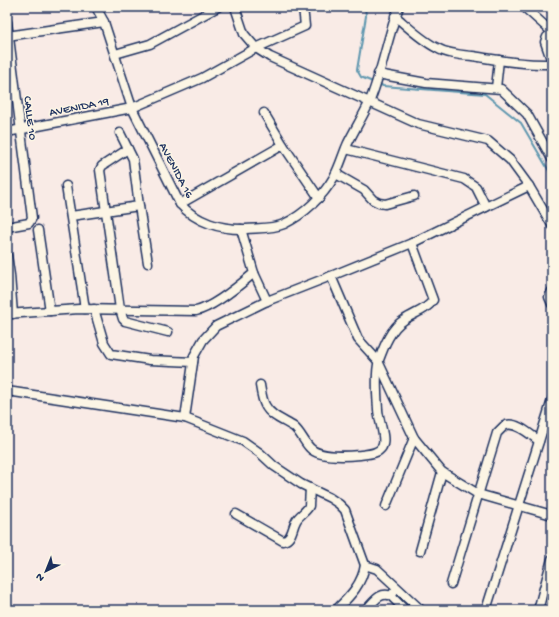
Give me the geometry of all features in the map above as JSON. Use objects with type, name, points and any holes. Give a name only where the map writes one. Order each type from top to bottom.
[{"type":"street","name":"AVENIDA 16","points":[[96,7],[104,22],[132,108],[180,204],[186,212],[206,223],[241,229],[265,228],[283,225],[300,215],[319,198],[336,174],[346,149],[370,99],[377,77]]},
{"type":"street","points":[[115,54],[150,44],[218,7]]},
{"type":"street","points":[[235,7],[244,34],[256,48],[270,57],[370,99],[418,124],[488,141],[510,160],[529,186],[552,224]]},
{"type":"street","name":"AVENIDA 19","points":[[7,132],[132,108],[202,78],[256,48],[305,26],[303,7]]},
{"type":"street","points":[[398,7],[389,42],[377,77],[426,83],[501,89],[506,92],[527,114],[552,159]]},
{"type":"street","points":[[395,16],[427,42],[438,49],[451,53],[540,65],[552,63],[545,42],[547,37],[552,33],[524,7]]},
{"type":"street","name":"CALLE 10","points":[[7,22],[32,218],[29,222],[7,227]]},
{"type":"street","points":[[8,36],[104,22]]},
{"type":"street","points":[[496,88],[499,60]]},
{"type":"street","points":[[264,113],[283,145],[319,198]]},
{"type":"street","points":[[120,132],[133,159],[148,263]]},
{"type":"street","points":[[180,204],[283,145]]},
{"type":"street","points":[[128,149],[102,166],[100,170],[120,309],[122,318],[125,321],[168,332]]},
{"type":"street","points":[[346,149],[464,179],[476,187],[486,206]]},
{"type":"street","points":[[336,174],[364,190],[373,200],[379,203],[385,204],[414,196]]},
{"type":"street","points":[[66,186],[85,309]]},
{"type":"street","points":[[185,418],[194,356],[203,340],[216,326],[266,301],[412,242],[529,186]]},
{"type":"street","points":[[71,216],[139,206]]},
{"type":"street","points":[[241,229],[254,273],[266,301]]},
{"type":"street","points":[[38,230],[50,311]]},
{"type":"street","points":[[260,385],[265,406],[270,412],[294,428],[304,438],[311,449],[316,452],[351,456],[377,452],[382,448],[384,443],[378,409],[378,361],[391,333],[403,320],[430,305],[434,300],[412,242]]},
{"type":"street","points":[[7,256],[10,275],[10,314],[85,309],[196,311],[203,309],[228,294],[254,273]]},
{"type":"street","points":[[331,276],[358,339],[378,361],[414,438],[442,472],[478,494],[552,516]]},
{"type":"street","points":[[552,291],[549,297],[552,304]]},
{"type":"street","points":[[94,309],[104,343],[111,354],[150,360],[193,362]]},
{"type":"street","points":[[7,391],[185,418],[243,441],[260,453],[274,466],[300,484],[330,498],[339,504],[344,510],[365,565],[364,574],[359,584],[351,595],[336,610]]},
{"type":"street","points":[[486,610],[552,400]]},
{"type":"street","points":[[451,584],[497,434],[504,426],[511,424],[526,431],[539,441]]},
{"type":"street","points":[[386,506],[414,438]]},
{"type":"street","points":[[420,551],[442,472]]},
{"type":"street","points":[[236,514],[283,542],[287,541],[296,520],[309,506],[310,488]]},
{"type":"street","points":[[538,610],[552,559]]},
{"type":"street","points":[[365,565],[377,569],[421,610]]},
{"type":"street","points":[[392,596],[397,588]]},
{"type":"street","points":[[366,610],[381,595],[387,594],[392,596],[405,610]]},
{"type":"waterway","points":[[365,7],[366,16],[357,70],[361,77],[375,83]]},
{"type":"waterway","points":[[379,84],[383,86],[485,94],[521,123],[552,176]]}]
